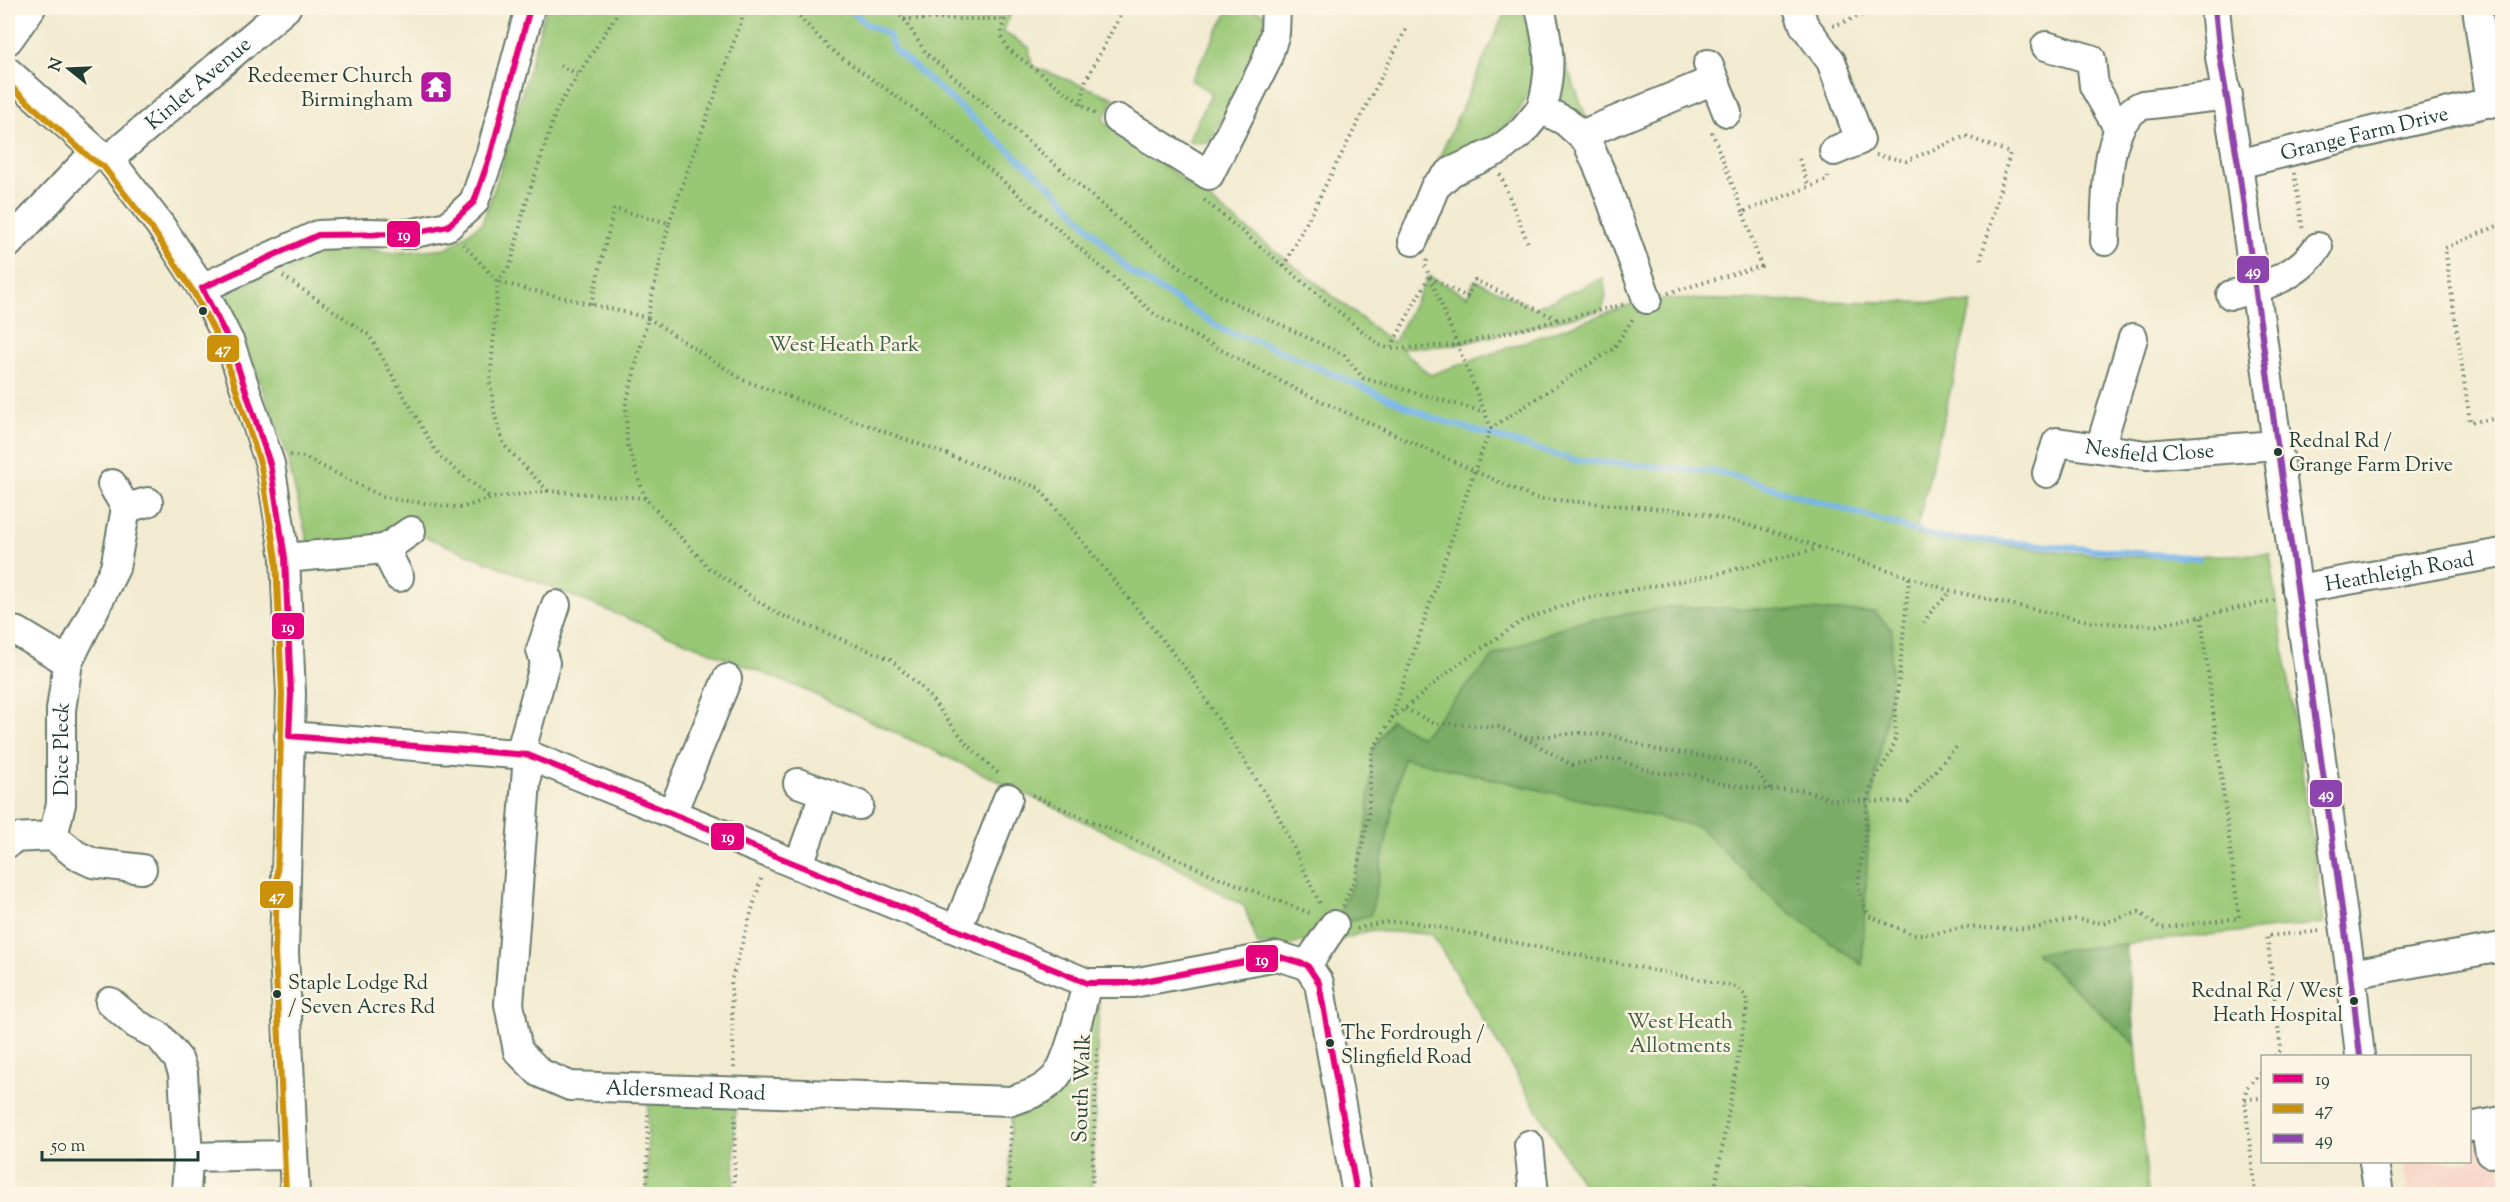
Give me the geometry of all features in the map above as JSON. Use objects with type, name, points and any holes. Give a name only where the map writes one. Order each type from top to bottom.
[{"type":"street","points":[[8,40],[31,8]]},
{"type":"street","name":"Kinlet Avenue","points":[[8,244],[102,155],[286,8]]},
{"type":"street","points":[[202,288],[318,235],[366,232],[409,234],[448,226],[474,202],[491,153],[530,8]]},
{"type":"street","points":[[1118,119],[1209,175],[1266,62],[1275,33],[1276,8]]},
{"type":"street","points":[[1413,241],[1435,187],[1451,172],[1492,153],[1523,131],[1541,109],[1549,84],[1548,41],[1540,8]]},
{"type":"street","points":[[1798,8],[1804,25],[1831,61],[1860,140],[1834,151]]},
{"type":"street","points":[[2215,8],[2220,57],[2238,164],[2243,292],[2276,445],[2361,1055]]},
{"type":"street","name":"Grange Farm Drive","points":[[2238,164],[2497,101],[2476,8]]},
{"type":"street","points":[[2046,46],[2091,59],[2094,86],[2119,129]]},
{"type":"street","points":[[8,72],[102,155],[160,225],[202,288],[230,343],[266,452],[285,558],[291,694],[284,952],[295,1194]]},
{"type":"street","points":[[1581,135],[1711,72],[1718,117]]},
{"type":"street","points":[[2106,241],[2110,160],[2119,129],[2132,109],[2143,105],[2228,95]]},
{"type":"street","points":[[1541,109],[1565,121],[1587,141],[1604,180],[1647,299]]},
{"type":"street","points":[[2243,292],[2284,278],[2308,261],[2310,239]]},
{"type":"street","points":[[2100,448],[2133,338]]},
{"type":"street","name":"Nesfield Close","points":[[2047,473],[2057,442],[2146,455],[2276,445]]},
{"type":"street","name":"Dice Pleck","points":[[53,836],[61,804],[61,710],[68,662],[115,568],[128,498]]},
{"type":"street","points":[[285,558],[385,549],[411,531]]},
{"type":"street","points":[[385,549],[399,577]]},
{"type":"street","name":"Heathleigh Road","points":[[2296,589],[2502,553]]},
{"type":"street","name":"Aldersmead Road","points":[[556,605],[541,650],[545,663],[524,755],[509,1004],[518,1051],[540,1073],[570,1086],[1011,1101],[1035,1093],[1055,1079],[1075,1034],[1087,983]]},
{"type":"street","points":[[8,630],[18,632],[68,662]]},
{"type":"street","points":[[672,813],[727,679]]},
{"type":"street","points":[[289,736],[524,755],[799,864],[1087,983],[1133,983],[1277,956],[1307,965],[1319,984],[1357,1194]]},
{"type":"street","points":[[798,783],[859,805]]},
{"type":"street","points":[[957,929],[1014,790]]},
{"type":"street","points":[[799,864],[825,794]]},
{"type":"street","points":[[10,840],[53,836],[76,855],[93,863],[142,869]]},
{"type":"street","points":[[1307,965],[1329,929]]},
{"type":"street","points":[[2351,974],[2502,947]]},
{"type":"street","points":[[110,1002],[136,1024],[159,1036],[178,1059],[183,1073],[188,1157],[186,1194]]},
{"type":"street","points":[[2486,1124],[2490,1153]]},
{"type":"street","points":[[1529,1145],[1534,1194]]},
{"type":"street","points":[[188,1157],[292,1155]]},
{"type":"street","points":[[2374,1163],[2379,1194]]},
{"type":"path","points":[[548,491],[504,446],[495,416],[490,382],[498,282],[511,264],[525,206],[557,108],[621,8]]},
{"type":"path","points":[[746,8],[669,223],[626,404],[627,443],[645,498],[709,568],[776,613],[890,659],[925,691],[967,744],[1014,790],[1218,877],[1329,929],[1398,921],[1737,987],[1746,996],[1747,1007],[1714,1194]]},
{"type":"path","points":[[791,8],[830,48],[949,134],[1157,316],[1299,390],[1534,498],[1696,512],[1771,531],[1951,591],[2092,622],[2155,626],[2276,600],[2296,589]]},
{"type":"path","points":[[891,8],[904,19],[926,53],[1138,236],[1220,296],[1344,355],[1363,378],[1484,412]]},
{"type":"path","points":[[1009,8],[1001,28],[1002,40],[1008,49],[1103,120],[1118,119]]},
{"type":"path","points":[[1081,105],[1086,80],[1124,8]]},
{"type":"path","points":[[1812,35],[1880,8]]},
{"type":"path","points":[[904,19],[1005,19]]},
{"type":"path","points":[[1284,266],[1406,29]]},
{"type":"path","points":[[560,66],[578,74]]},
{"type":"path","points":[[1204,200],[1379,345],[1390,349],[1456,345],[1647,299],[1761,266],[1743,212],[1718,117]]},
{"type":"path","points":[[1860,140],[1876,155],[1906,161],[1966,136],[2010,153],[1980,262]]},
{"type":"path","points":[[1743,212],[1827,180],[1834,151]]},
{"type":"path","points":[[2291,151],[2310,239]]},
{"type":"path","points":[[1492,153],[1528,243]]},
{"type":"path","points":[[1799,159],[1809,187]]},
{"type":"path","points":[[591,304],[614,209],[669,223]]},
{"type":"path","points":[[2502,225],[2445,248],[2470,422],[2502,418]]},
{"type":"path","points":[[448,226],[498,282],[647,318],[743,380],[1038,488],[1190,674],[1276,811],[1329,929]]},
{"type":"path","points":[[1413,241],[1430,254],[1425,265],[1491,428]]},
{"type":"path","points":[[260,260],[369,335],[434,448],[444,460],[492,498]]},
{"type":"path","points":[[1390,349],[1429,276]]},
{"type":"path","points":[[1429,276],[1467,297],[1475,280],[1559,320]]},
{"type":"path","points":[[1329,929],[1356,875],[1368,819],[1372,751],[1392,720],[1474,472],[1491,428],[1613,349],[1647,299]]},
{"type":"path","points":[[266,452],[304,457],[385,498],[460,508],[492,498],[548,491],[645,498]]},
{"type":"path","points":[[1392,720],[1456,666],[1522,621],[1581,599],[1713,575],[1820,547]]},
{"type":"path","points":[[1910,578],[1895,717],[1897,736],[1892,754],[1876,777],[1866,801],[1865,838],[1858,884],[1869,916],[1912,934],[1931,934],[1967,927],[2036,928],[2074,920],[2103,923],[2139,912],[2160,928],[2239,918],[2201,616]]},
{"type":"path","points":[[1924,623],[1929,614],[1951,591]]},
{"type":"path","points":[[2502,641],[2502,650]]},
{"type":"path","points":[[1405,709],[1434,723],[1499,727],[1525,738],[1572,765],[1602,759],[1620,760],[1656,773],[1695,775],[1717,783],[1771,790],[1803,790],[1832,800],[1908,802],[1958,745]]},
{"type":"path","points":[[1525,738],[1580,733],[1610,735],[1660,752],[1686,753],[1742,763],[1754,768],[1771,790]]},
{"type":"path","points":[[734,1194],[735,1092],[731,981],[769,852]]},
{"type":"path","points":[[2276,1055],[2281,1050],[2267,936],[2344,929]]},
{"type":"path","name":"South Walk","points":[[1092,1194],[1097,1036]]},
{"type":"path","points":[[2255,1194],[2245,1099],[2246,1089],[2261,1072]]},
{"type":"path","points":[[647,1194],[648,1089]]},
{"type":"path","points":[[2245,1099],[2261,1098]]},
{"type":"path","points":[[1009,1194],[1011,1101]]},
{"type":"shaded area","points":[[2502,1113],[2502,1194],[2408,1194],[2403,1163],[2471,1163],[2471,1119]]},
{"type":"green space","name":"West Heath Park","points":[[546,8],[1005,8],[1012,11],[1003,32],[1029,47],[1032,66],[1114,98],[1103,120],[1393,343],[1429,276],[1467,296],[1475,280],[1535,308],[1603,278],[1606,296],[1602,310],[1456,345],[1400,348],[1430,375],[1647,299],[1972,303],[1915,535],[2063,552],[2133,557],[2270,554],[2324,923],[2036,953],[2136,1045],[2148,1194],[1588,1194],[1432,934],[1368,931],[1334,942],[1301,942],[1289,946],[1258,945],[1244,906],[1157,856],[805,690],[411,531],[383,541],[309,547],[284,445],[226,293],[318,251],[362,248],[393,253],[448,248],[482,223],[498,178]]},
{"type":"green space","points":[[1230,8],[1251,8],[1266,15],[1259,49],[1210,142],[1194,143],[1188,140],[1212,93],[1191,80]]},
{"type":"green space","points":[[1507,8],[1526,8],[1534,62],[1527,95],[1519,110],[1507,124],[1491,136],[1472,146],[1439,158]]},
{"type":"green space","points":[[1559,48],[1589,123],[1565,112],[1558,96]]},
{"type":"green space","points":[[1671,607],[1875,612],[1892,630],[1890,697],[1870,810],[1862,965],[1779,904],[1699,827],[1403,758],[1371,915],[1334,925],[1356,875],[1368,819],[1372,751],[1391,720],[1421,737],[1495,655],[1576,622]]},
{"type":"green space","points":[[2126,944],[2136,1045],[2036,953]]},
{"type":"green space","points":[[1099,1002],[1092,1194],[1009,1194],[1011,1113],[1074,1062]]},
{"type":"green space","points":[[648,1097],[735,1100],[734,1194],[647,1194]]},
{"type":"waterway","points":[[848,8],[866,24],[888,34],[894,49],[1057,192],[1128,270],[1227,332],[1257,341],[1433,418],[1573,460],[1719,472],[1944,539],[2199,558]]},
{"type":"transit line","name":"19","points":[[530,8],[491,153],[474,202],[448,226],[409,234],[318,235],[202,288],[230,343],[270,464],[285,558],[291,694],[289,736],[528,755],[1087,983],[1133,983],[1277,956],[1307,965],[1319,983],[1357,1194]]},
{"type":"transit line","name":"49","points":[[2215,8],[2220,57],[2238,164],[2351,974],[2360,1055]]},
{"type":"transit line","name":"47","points":[[8,84],[90,158],[103,166],[153,230],[194,293],[222,346],[261,466],[276,559],[282,694],[275,952],[286,1194]]},
{"type":"place","name":"Redeemer Church Birmingham","points":[[436,87]]},
{"type":"place","name":"Rednal Rd / Grange Farm Drive","points":[[2278,452]]},
{"type":"place","name":"Staple Lodge Rd / Seven Acres Rd","points":[[277,994]]},
{"type":"place","name":"Rednal Rd / West Heath Hospital","points":[[2354,1001]]},
{"type":"place","name":"The Fordrough / Slingfield Road","points":[[1330,1043]]},
{"type":"park label","name":"West Heath Allotments","points":[[1680,1033]]}]
